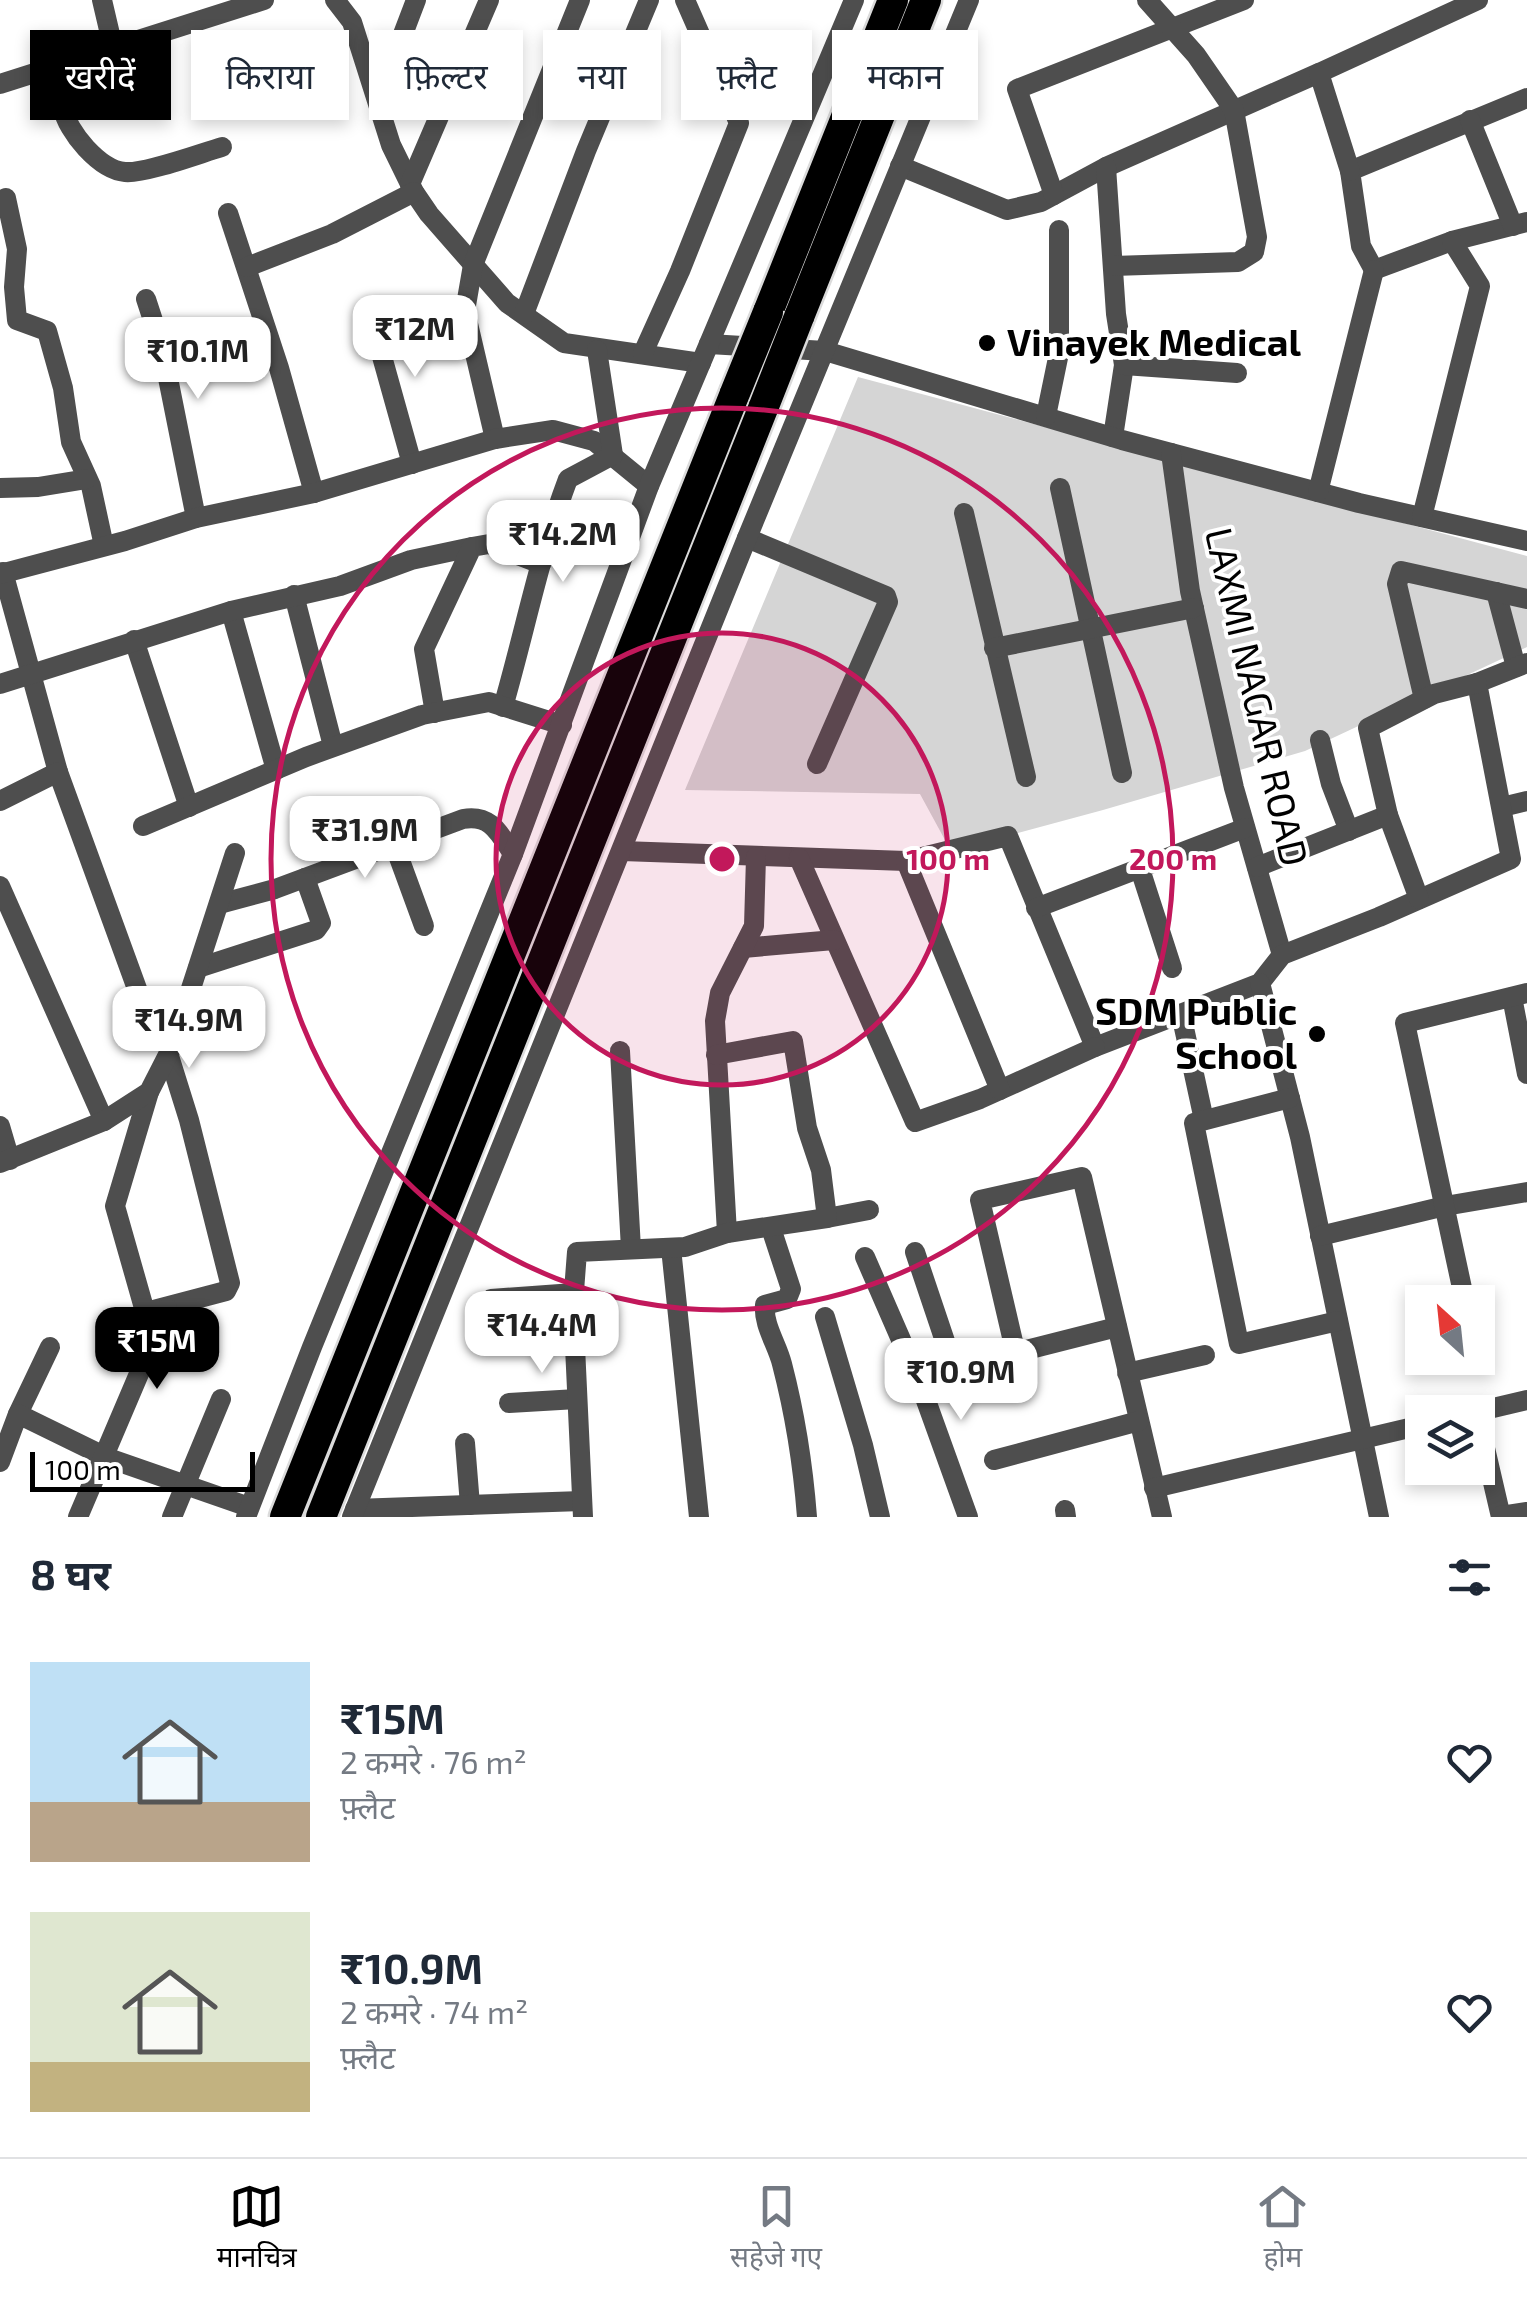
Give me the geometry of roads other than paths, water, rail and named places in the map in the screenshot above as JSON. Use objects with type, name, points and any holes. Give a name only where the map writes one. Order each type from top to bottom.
[{"type":"highway","points":[[285,1517],[893,0]]},
{"type":"highway","points":[[321,1517],[926,0]]},
{"type":"street","points":[[102,0],[109,30]]},
{"type":"street","points":[[170,30],[264,0]]},
{"type":"street","points":[[335,0],[352,22],[385,128],[428,214],[507,303],[564,344],[643,352],[825,351],[1113,437],[1318,492],[1422,517],[1526,534]]},
{"type":"street","points":[[405,30],[416,0]]},
{"type":"street","points":[[246,267],[332,234],[412,188],[489,0]]},
{"type":"street","points":[[496,439],[465,311],[473,265],[580,0]]},
{"type":"street","points":[[524,314],[586,150],[649,0]]},
{"type":"street","points":[[643,352],[739,123],[685,0]]},
{"type":"street","points":[[18,1414],[102,1456],[248,1512],[513,854],[649,486],[854,0]]},
{"type":"street","points":[[868,1210],[727,1232],[684,1247],[578,1252],[574,1293],[583,1509],[470,1505],[353,1513],[969,0]]},
{"type":"street","points":[[1112,266],[1238,262],[1254,252],[1257,238],[1234,110],[1196,55],[1147,0]]},
{"type":"street","points":[[1054,195],[1017,89],[1244,0]]},
{"type":"street","points":[[900,166],[1007,210],[1054,195],[1106,167],[1478,0]]},
{"type":"street","points":[[1318,492],[1374,270],[1362,246],[1350,171],[1320,72]]},
{"type":"street","points":[[0,84],[30,73]]},
{"type":"street","points":[[1350,171],[1527,98]]},
{"type":"street","points":[[68,120],[90,150],[111,168],[127,173],[222,147]]},
{"type":"street","points":[[1374,270],[1452,242],[1520,224],[1470,120]]},
{"type":"street","points":[[1106,167],[1124,365],[1113,437]]},
{"type":"street","points":[[0,201],[6,198],[17,249],[17,320],[48,331],[63,388],[71,442],[87,479],[104,546]]},
{"type":"street","points":[[228,213],[314,493]]},
{"type":"street","points":[[1046,416],[1058,353],[1059,230]]},
{"type":"street","points":[[1422,517],[1480,286],[1452,242]]},
{"type":"street","points":[[146,299],[162,348],[196,518]]},
{"type":"street","points":[[369,310],[412,464]]},
{"type":"street","points":[[596,350],[613,455]]},
{"type":"street","points":[[1124,365],[1237,373]]},
{"type":"street","points":[[177,1030],[140,997],[58,772],[2,573],[196,518],[314,493],[496,439],[553,430],[594,441],[649,486]]},
{"type":"street","name":"LAXMI NAGAR ROAD","points":[[1171,453],[1194,608],[1245,828],[1282,955]]},
{"type":"street","points":[[503,707],[546,537],[568,479],[613,455]]},
{"type":"street","points":[[0,488],[87,479]]},
{"type":"street","points":[[1060,488],[1122,773]]},
{"type":"street","points":[[964,514],[1026,777]]},
{"type":"street","points":[[747,538],[886,596],[888,602],[817,764]]},
{"type":"street","points":[[0,684],[231,612],[340,586],[411,560],[489,544],[541,564]]},
{"type":"street","points":[[435,712],[424,649],[472,547]]},
{"type":"street","points":[[1424,699],[1397,577],[1401,572],[1527,599]]},
{"type":"street","points":[[1418,898],[1388,815],[1368,728],[1424,699],[1522,665],[1496,592]]},
{"type":"street","points":[[294,595],[333,746]]},
{"type":"street","points":[[994,648],[1194,608]]},
{"type":"street","points":[[231,612],[276,770]]},
{"type":"street","points":[[134,640],[189,808]]},
{"type":"street","points":[[799,858],[915,1122],[1260,983],[1282,955],[1511,859],[1477,683]]},
{"type":"street","points":[[143,826],[333,746],[435,712],[489,702],[562,725]]},
{"type":"street","points":[[1320,740],[1349,832]]},
{"type":"street","points":[[0,802],[58,772]]},
{"type":"street","points":[[1502,808],[1527,801]]},
{"type":"street","points":[[1257,867],[1388,815]]},
{"type":"street","points":[[220,904],[476,817],[489,821],[513,854]]},
{"type":"street","points":[[1036,908],[1245,828]]},
{"type":"street","points":[[622,851],[906,861],[1008,836],[1095,1047]]},
{"type":"street","points":[[394,844],[424,926]]},
{"type":"street","points":[[168,1056],[194,1138],[230,1284],[226,1292],[150,1311],[144,1308],[115,1206],[149,1092],[168,1056],[235,853]]},
{"type":"street","points":[[727,1232],[716,1021],[720,993],[754,926],[756,857]]},
{"type":"street","points":[[906,861],[1000,1090]]},
{"type":"street","points":[[1140,869],[1172,968]]},
{"type":"street","points":[[198,968],[316,930],[322,922],[305,878]]},
{"type":"street","points":[[0,886],[104,1121]]},
{"type":"street","points":[[743,948],[834,940]]},
{"type":"street","points":[[1260,983],[1290,1098],[1379,1517]]},
{"type":"street","points":[[1461,1285],[1405,1023],[1519,995],[1527,1074]]},
{"type":"street","points":[[1181,1014],[1204,1120]]},
{"type":"street","points":[[716,1055],[793,1040],[808,1128],[821,1170],[827,1218]]},
{"type":"street","points":[[620,1051],[632,1249]]},
{"type":"street","points":[[0,1126],[5,1162],[104,1121],[149,1092]]},
{"type":"street","points":[[1290,1098],[1194,1122],[1239,1344],[1338,1321]]},
{"type":"street","points":[[1015,1350],[980,1200],[1082,1177],[1162,1517]]},
{"type":"street","points":[[1320,1236],[1445,1206],[1527,1192]]},
{"type":"street","points":[[771,1228],[790,1289],[787,1299],[765,1304],[764,1315],[781,1358],[796,1424],[807,1517]]},
{"type":"street","points":[[671,1248],[698,1517]]},
{"type":"street","points":[[915,1252],[953,1365],[959,1367],[1116,1327]]},
{"type":"street","points":[[864,1257],[920,1380],[968,1517]]},
{"type":"street","points":[[492,1299],[574,1293]]},
{"type":"street","points":[[78,1517],[167,1308]]},
{"type":"street","points":[[824,1317],[880,1517]]},
{"type":"street","points":[[0,1462],[50,1346]]},
{"type":"street","points":[[1128,1372],[1205,1355]]},
{"type":"street","points":[[172,1517],[221,1399]]},
{"type":"street","points":[[509,1403],[577,1399]]},
{"type":"street","points":[[1495,1409],[1527,1400]]},
{"type":"street","points":[[994,1460],[1138,1421]]},
{"type":"street","points":[[1154,1488],[1405,1429]]},
{"type":"street","points":[[465,1444],[470,1505]]},
{"type":"street","points":[[1493,1485],[1501,1517],[1527,1512]]},
{"type":"place","name":"Vinayek Medical","points":[[987,343]]},
{"type":"place","name":"SDM Public School","points":[[1317,1034]]}]
